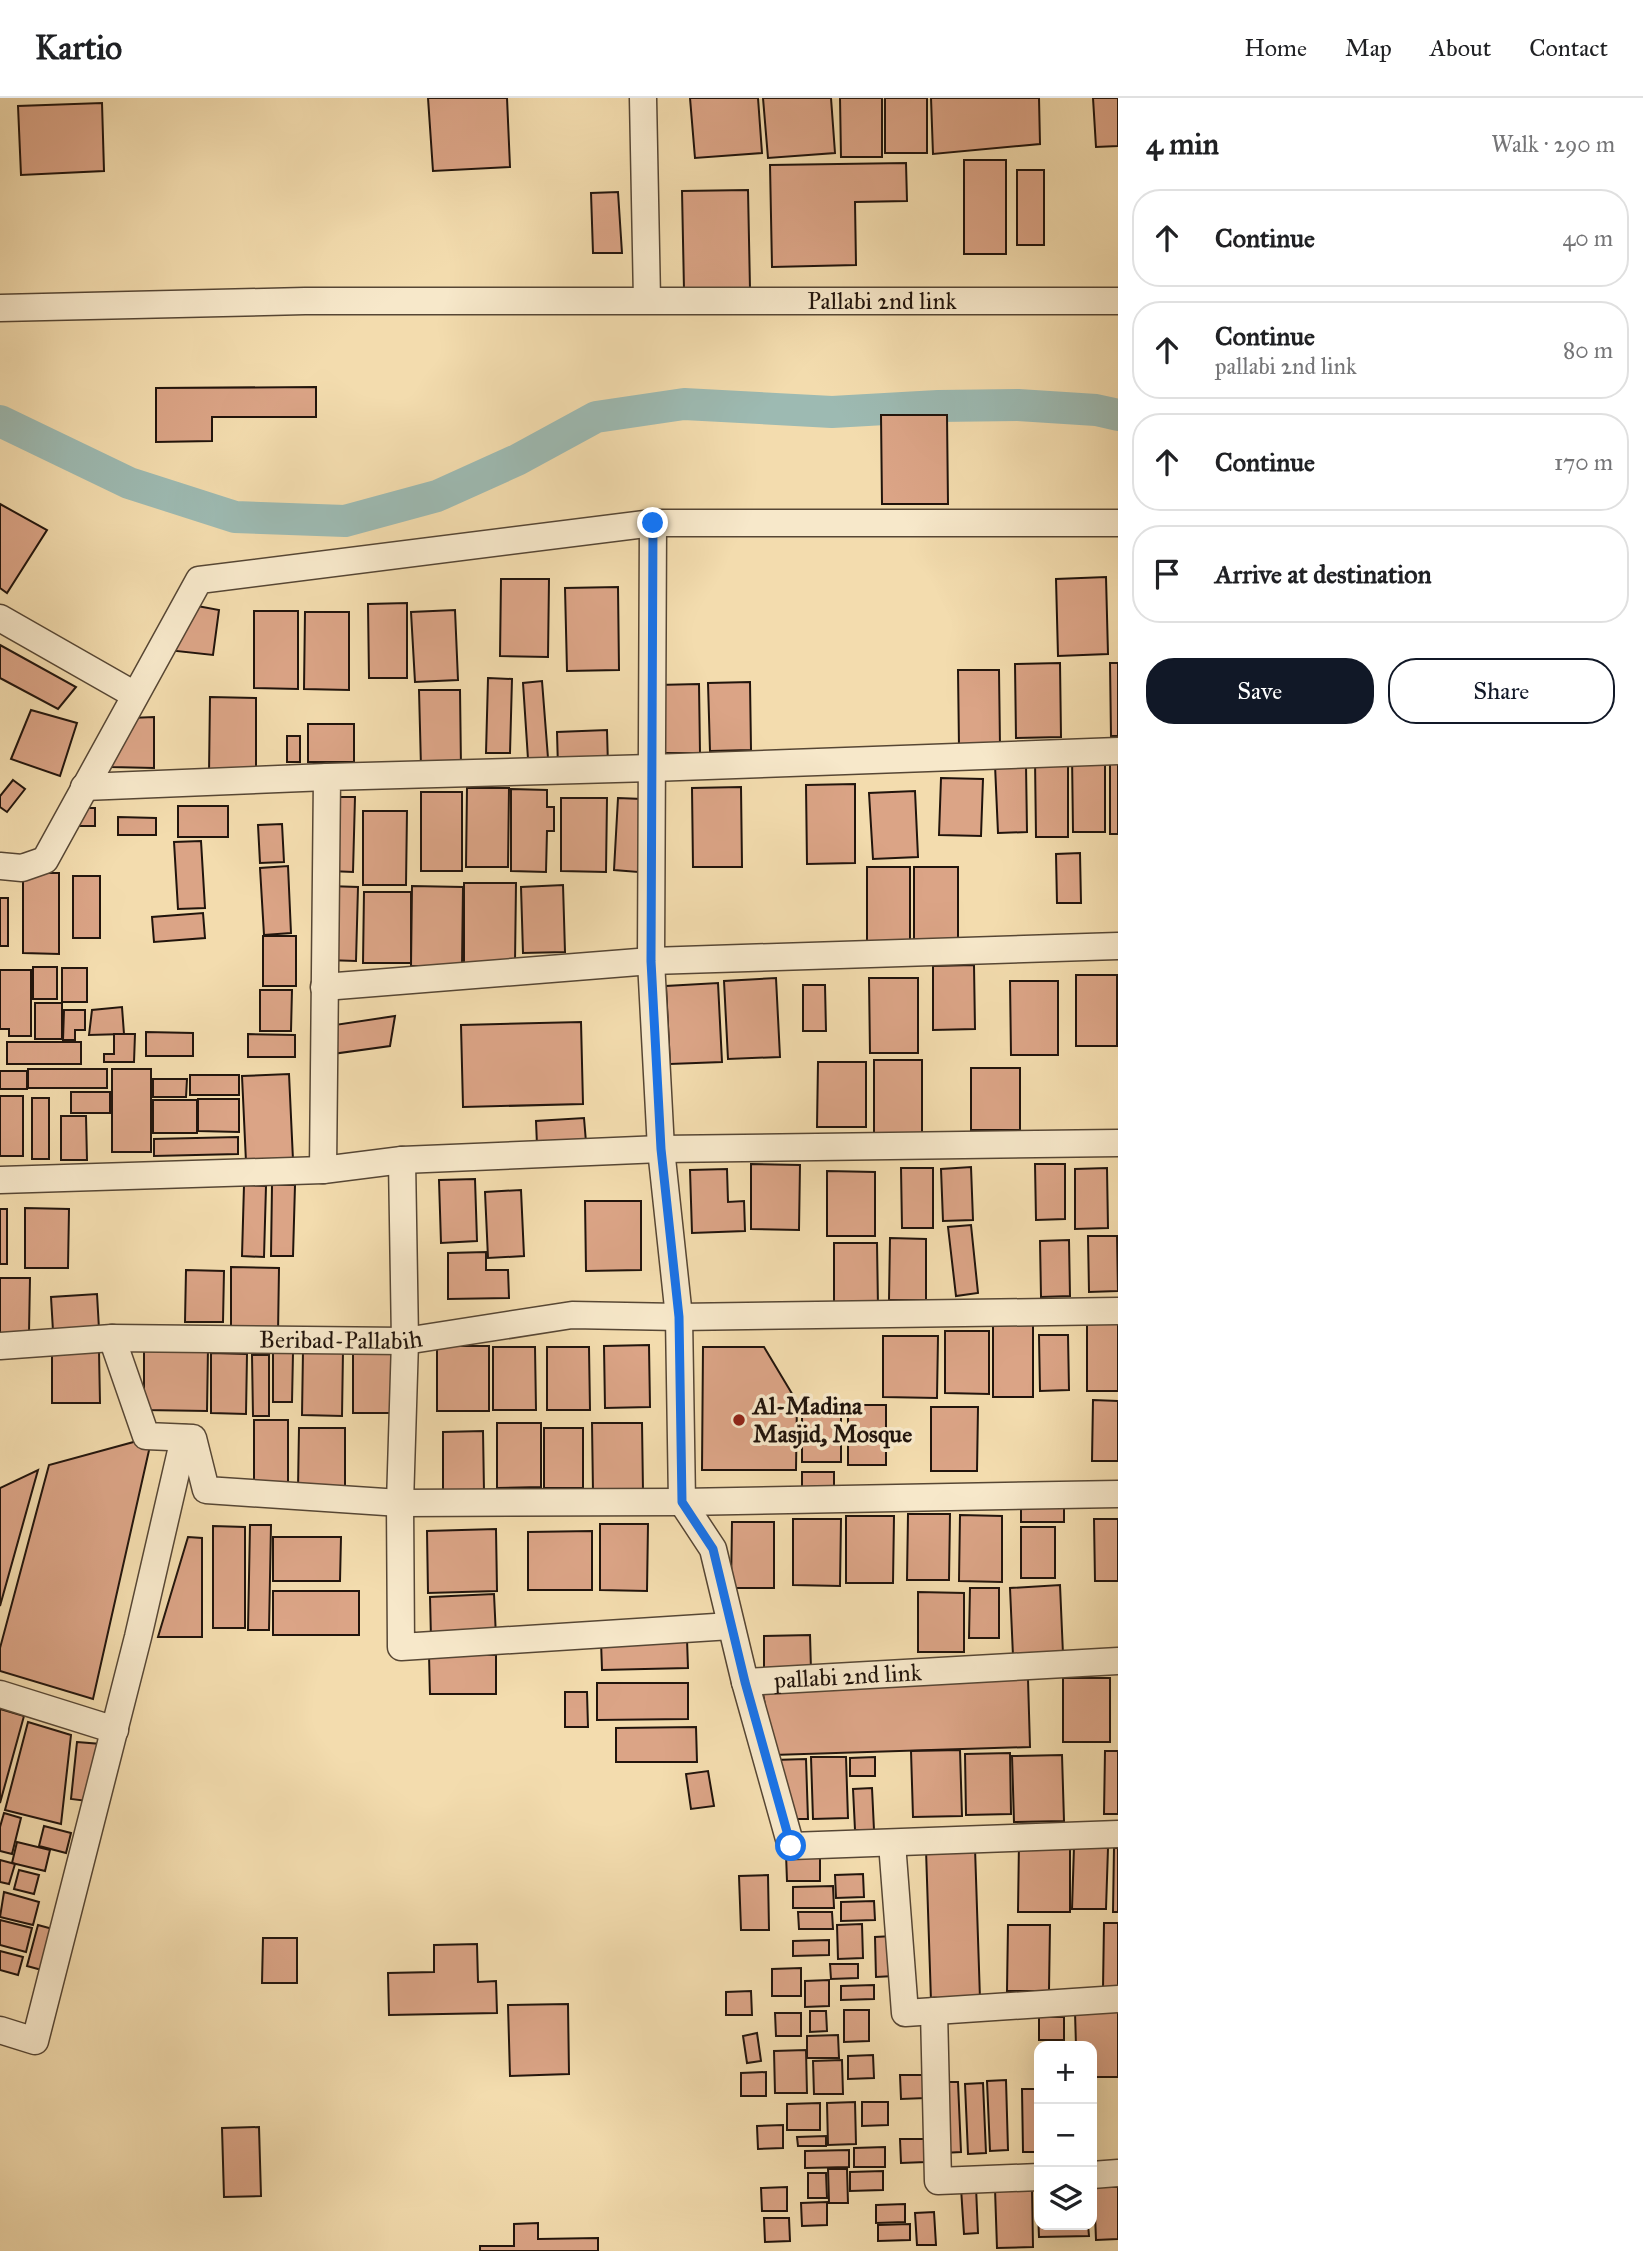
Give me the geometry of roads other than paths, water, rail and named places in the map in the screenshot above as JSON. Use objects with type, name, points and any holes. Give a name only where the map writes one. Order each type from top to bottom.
[{"type":"street","points":[[643,98],[647,300]]},
{"type":"street","name":"Pallabi 2nd link","points":[[0,308],[305,301],[1118,301]]},
{"type":"street","points":[[0,866],[22,868],[45,860],[199,580],[653,523],[1118,523]]},
{"type":"street","points":[[653,523],[651,961],[661,1149],[679,1317],[682,1502]]},
{"type":"street","points":[[0,618],[135,695]]},
{"type":"street","points":[[84,787],[327,776],[651,768],[1118,751]]},
{"type":"street","points":[[323,1170],[327,776]]},
{"type":"street","points":[[324,987],[651,961],[1118,946]]},
{"type":"street","points":[[0,1180],[323,1170],[402,1160],[661,1149],[1118,1143]]},
{"type":"street","points":[[402,1160],[405,1341],[400,1503],[401,1647],[732,1626]]},
{"type":"street","name":"Beribad-Pallabih","points":[[0,1346],[112,1338],[405,1341],[572,1315],[679,1317],[1118,1311]]},
{"type":"street","points":[[112,1338],[146,1436],[193,1438],[206,1490],[400,1503],[682,1502],[1118,1494]]},
{"type":"street","points":[[0,2030],[35,2041],[115,1730],[184,1438]]},
{"type":"street","name":"pallabi 2nd link","points":[[682,1502],[713,1549],[745,1682],[1118,1661]]},
{"type":"street","points":[[745,1682],[791,1846],[1118,1834]]},
{"type":"street","points":[[0,1694],[115,1730]]},
{"type":"street","points":[[892,1843],[905,2013],[1118,1999]]},
{"type":"street","points":[[934,2011],[938,2181],[1034,2177]]},
{"type":"street","points":[[1097,2175],[1118,2173]]},
{"type":"waterway","points":[[0,421],[129,483],[235,517],[345,521],[437,496],[517,460],[596,417],[684,404],[832,412],[1018,405],[1096,410],[1118,415]]},
{"type":"place","name":"Al-Madina Masjid, Mosque","points":[[739,1420]]}]
